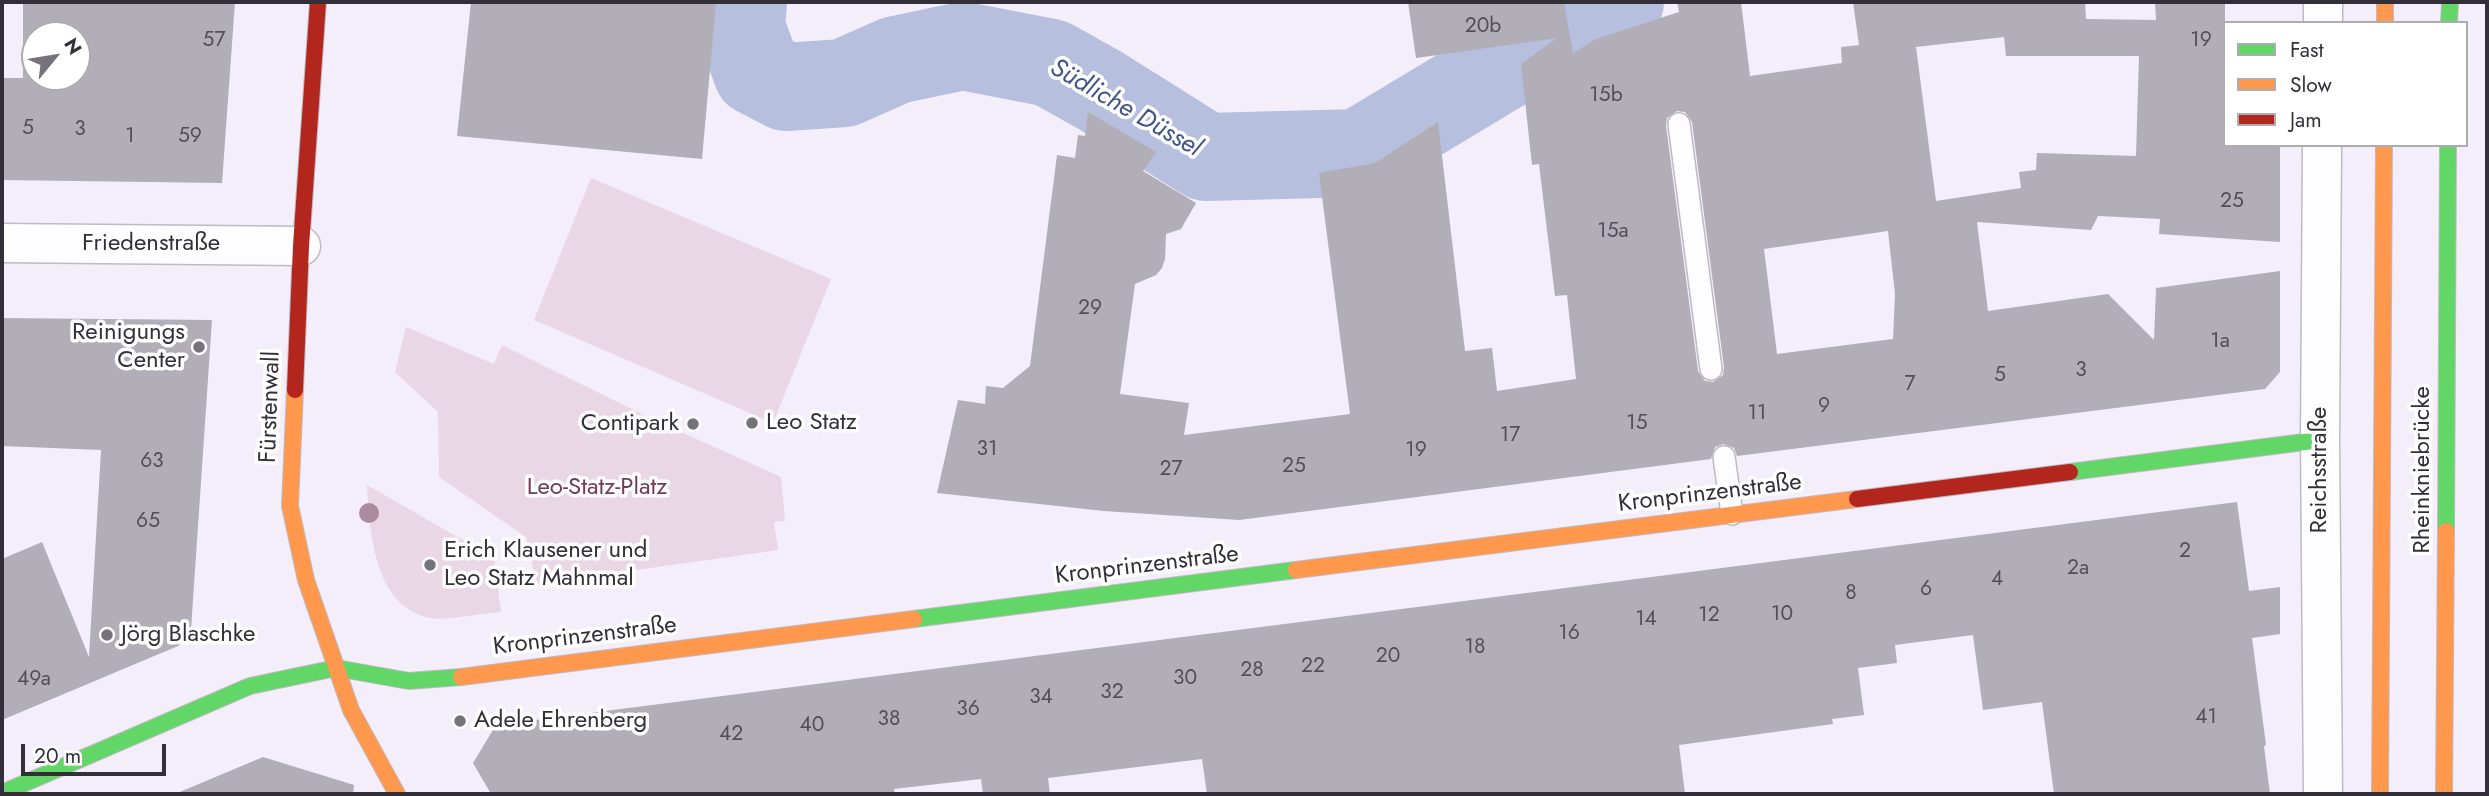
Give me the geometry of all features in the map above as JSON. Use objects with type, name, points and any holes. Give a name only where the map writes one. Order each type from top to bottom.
[{"type":"main road","name":"Fürstenwall","points":[[318,2],[301,246],[290,506],[306,580],[351,710],[397,794]]},
{"type":"main road","points":[[2385,2],[2385,21]]},
{"type":"main road","points":[[2449,2],[2449,21]]},
{"type":"main road","name":"Rheinkniebrücke","points":[[2380,794],[2384,147]]},
{"type":"main road","name":"Rheinkniebrücke","points":[[2444,794],[2448,147]]},
{"type":"main road","name":"Kronprinzenstraße","points":[[2,793],[250,686],[336,668],[409,681],[428,681],[2320,440]]},
{"type":"street","points":[[2323,2],[2323,21]]},
{"type":"street","name":"Reichsstraße","points":[[2322,147],[2320,440],[2323,794]]},
{"type":"street","name":"Friedenstraße","points":[[2,243],[301,246]]},
{"type":"lane","points":[[1679,124],[1711,369]]},
{"type":"lane","points":[[1724,457],[1732,514]]},
{"type":"green space","points":[[591,178],[831,279],[773,423],[534,320]]},
{"type":"green space","name":"Leo-Statz-Platz","points":[[406,327],[494,364],[502,345],[650,418],[781,477],[785,521],[774,522],[778,550],[537,584],[526,537],[439,477],[438,412],[395,372]]},
{"type":"green space","points":[[367,485],[494,558],[501,612],[437,619],[411,611],[397,599],[378,564],[370,524]]},
{"type":"building","points":[[23,2],[235,2],[222,183],[2,180],[2,78],[21,78],[21,91],[91,91],[91,21],[23,21]]},
{"type":"building","points":[[471,2],[716,2],[702,159],[457,136]]},
{"type":"building","points":[[1408,2],[1564,2],[1573,53],[1596,39],[1679,12],[1677,2],[1741,2],[1750,76],[1842,63],[1841,47],[1859,45],[1853,2],[2085,2],[2086,19],[2156,20],[2155,2],[2225,2],[2223,147],[2280,147],[2280,242],[2159,234],[2160,219],[2098,216],[2091,230],[1977,222],[1988,311],[2108,294],[2154,340],[2156,288],[2280,271],[2280,372],[2265,389],[1737,456],[1734,448],[1723,444],[1715,447],[1711,459],[1239,520],[1104,511],[937,493],[958,400],[985,404],[986,386],[1003,388],[1030,366],[1057,155],[1075,158],[1078,135],[1085,136],[1088,112],[1156,152],[1143,171],[1196,203],[1181,229],[1166,234],[1162,268],[1156,275],[1135,284],[1120,394],[1189,403],[1184,435],[1350,414],[1319,173],[1375,163],[1438,122],[1465,351],[1492,348],[1497,391],[1576,379],[1567,295],[1555,296],[1539,164],[1532,165],[1521,64],[1557,38],[1416,58]],"holes":[[[2004,37],[2006,56],[2139,56],[2136,156],[2037,153],[2036,170],[2019,172],[2021,188],[1936,201],[1916,47]],[[1677,111],[1685,112],[1692,122],[1724,367],[1723,375],[1713,382],[1705,381],[1698,371],[1666,126],[1667,118]],[[1888,231],[1895,294],[1893,339],[1777,354],[1764,249]]]},
{"type":"building","points":[[2,318],[212,320],[191,629],[178,646],[2,720],[2,559],[42,542],[89,657],[101,450],[2,446]]},
{"type":"building","points":[[2237,502],[2249,591],[2280,587],[2280,634],[2252,638],[2270,794],[2054,794],[2042,702],[1983,710],[1973,635],[1895,645],[1897,663],[1858,668],[1864,715],[1832,719],[1833,724],[1679,745],[1685,794],[1207,794],[1202,759],[1048,778],[1050,794],[983,794],[981,779],[894,789],[895,794],[491,794],[473,763],[496,725]]},
{"type":"building","points":[[263,757],[354,785],[353,794],[175,794]]},
{"type":"waterway","name":"Südliche Düssel","points":[[743,2],[741,27],[757,72],[786,87],[844,83],[896,60],[963,46],[1051,63],[1206,157],[1359,153],[1577,22],[1620,2]]},
{"type":"traffic: fast","points":[[2449,21],[2450,2]]},
{"type":"traffic: fast","points":[[2446,531],[2448,147]]},
{"type":"traffic: fast","points":[[2070,472],[2320,440]]},
{"type":"traffic: fast","points":[[914,619],[1296,570]]},
{"type":"traffic: fast","points":[[2,793],[250,686],[336,668],[409,681],[461,677]]},
{"type":"traffic: slow","points":[[2385,2],[2385,21]]},
{"type":"traffic: slow","points":[[2380,794],[2384,147]]},
{"type":"traffic: slow","points":[[295,390],[290,506],[306,580],[351,710],[397,794]]},
{"type":"traffic: slow","points":[[1296,570],[1857,499]]},
{"type":"traffic: slow","points":[[2444,794],[2446,531]]},
{"type":"traffic: slow","points":[[461,677],[914,619]]},
{"type":"traffic: jam","points":[[295,390],[301,246],[318,2]]},
{"type":"traffic: jam","points":[[1857,499],[2070,472]]},
{"type":"place","name":"Reinigungs Center","points":[[199,347]]},
{"type":"place","name":"Leo Statz","points":[[752,423]]},
{"type":"place","name":"Contipark","points":[[693,424]]},
{"type":"place","name":"Erich Klausener und Leo Statz Mahnmal","points":[[430,565]]},
{"type":"place","name":"Jörg Blaschke","points":[[107,635]]},
{"type":"place","name":"Adele Ehrenberg","points":[[460,721]]}]
